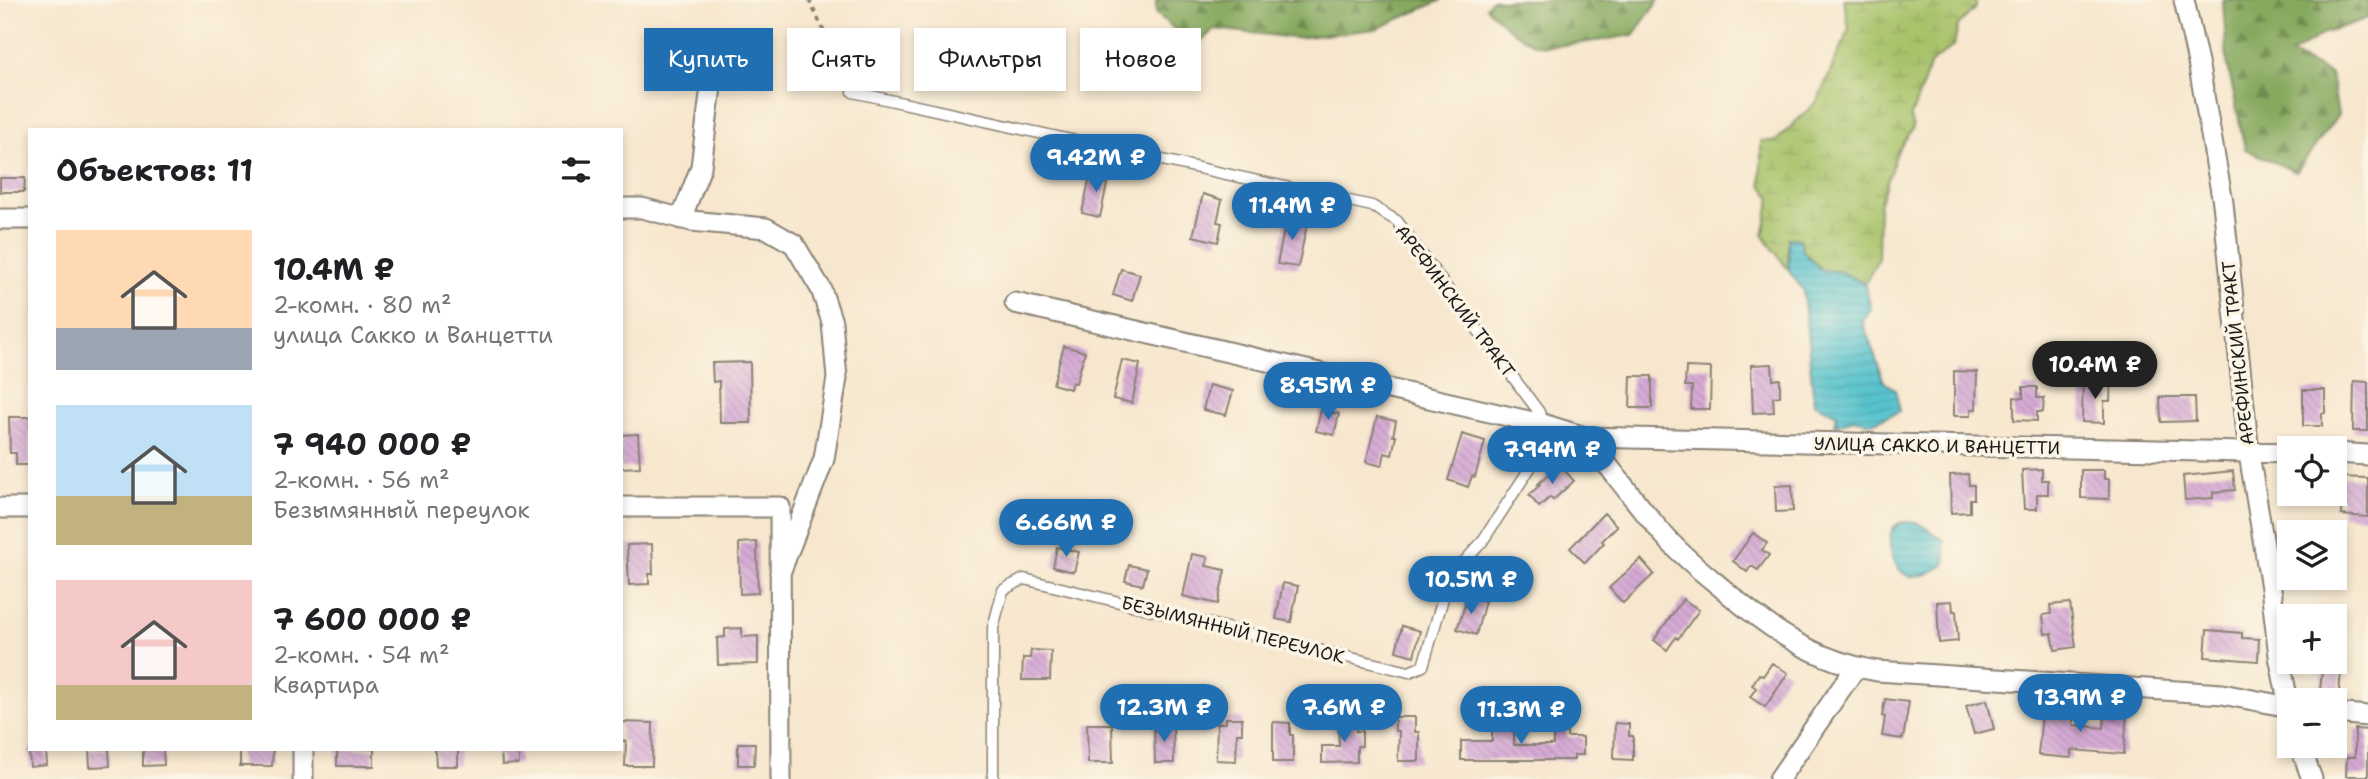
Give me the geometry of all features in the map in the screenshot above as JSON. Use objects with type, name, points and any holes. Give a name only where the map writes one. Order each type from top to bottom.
[{"type":"street","name":"АРЕФИНСКИЙ ТРАКТ","points":[[2184,0],[2223,203],[2249,454],[2285,688]]},
{"type":"street","points":[[681,219],[701,167],[710,91]]},
{"type":"street","points":[[623,208],[642,208],[681,219],[766,228],[794,244],[821,289],[832,321],[837,378],[824,459],[780,573]]},
{"type":"street","points":[[0,219],[28,219]]},
{"type":"street","points":[[1015,303],[1546,425],[1585,438]]},
{"type":"street","name":"АРЕФИНСКИЙ ТРАКТ","points":[[1585,438],[1670,541],[1760,620],[1822,657],[1877,671],[2222,694],[2277,705]]},
{"type":"street","name":"УЛИЦА САККО И ВАНЦЕТТИ","points":[[1585,438],[2277,453]]},
{"type":"street","points":[[2347,454],[2368,455]]},
{"type":"street","points":[[623,507],[780,507],[781,779]]},
{"type":"street","points":[[0,508],[28,508]]},
{"type":"street","points":[[1779,779],[1856,667]]},
{"type":"street","points":[[2347,714],[2368,716]]},
{"type":"street","points":[[303,751],[303,779]]},
{"type":"street","points":[[2304,758],[2312,779]]},
{"type":"lane","name":"АРЕФИНСКИЙ ТРАКТ","points":[[853,92],[1372,206],[1397,221],[1546,425]]},
{"type":"lane","name":"БЕЗЫМЯННЫЙ ПЕРЕУЛОК","points":[[993,779],[993,628],[1003,590],[1024,579],[1409,672],[1423,666],[1444,594],[1462,564],[1482,542],[1541,451],[1546,438],[1546,425]]},
{"type":"path","points":[[809,0],[853,92]]},
{"type":"green space","points":[[1156,0],[1442,0],[1376,29],[1296,38],[1215,29],[1201,41],[1201,28],[1173,28],[1156,13]]},
{"type":"green space","points":[[1492,0],[1659,0],[1633,35],[1554,46],[1534,44],[1514,32],[1486,7]]},
{"type":"green space","points":[[1844,0],[1976,0],[1976,7],[1958,25],[1954,46],[1931,63],[1911,116],[1913,128],[1897,152],[1879,205],[1878,259],[1865,284],[1841,272],[1821,270],[1803,251],[1799,239],[1788,238],[1789,271],[1763,235],[1771,198],[1761,184],[1761,141],[1776,141],[1818,100],[1849,29]]},
{"type":"green space","points":[[2223,0],[2368,0],[2368,18],[2325,33],[2291,54],[2331,74],[2338,115],[2296,172],[2245,149],[2227,61]]},
{"type":"water","points":[[1788,238],[1800,239],[1803,251],[1821,270],[1841,272],[1865,284],[1871,309],[1862,320],[1884,382],[1895,389],[1900,411],[1872,423],[1853,419],[1835,425],[1837,415],[1814,403],[1803,290],[1789,271]]},
{"type":"water","points":[[1917,522],[1944,540],[1946,558],[1944,565],[1937,569],[1912,577],[1899,569],[1890,543],[1894,528],[1900,523]]},
{"type":"building","points":[[1091,171],[1109,175],[1100,217],[1082,213]]},
{"type":"building","points":[[0,178],[25,178],[24,192],[0,192]]},
{"type":"building","points":[[1203,194],[1222,200],[1217,222],[1222,223],[1218,242],[1193,236]]},
{"type":"building","points":[[1287,216],[1308,220],[1298,267],[1277,264]]},
{"type":"building","points":[[1121,269],[1140,274],[1132,301],[1113,295]]},
{"type":"building","points":[[1064,346],[1085,352],[1076,383],[1072,382],[1070,389],[1053,384]]},
{"type":"building","points":[[1122,360],[1140,364],[1132,403],[1113,399]]},
{"type":"building","points":[[750,362],[751,423],[720,423],[719,381],[713,382],[712,363]]},
{"type":"building","points":[[1772,364],[1773,380],[1780,379],[1780,396],[1773,397],[1774,412],[1753,413],[1751,365]]},
{"type":"building","points":[[1686,367],[1711,368],[1710,409],[1691,409],[1692,386],[1685,386]]},
{"type":"building","points":[[1954,371],[1977,372],[1976,409],[1971,409],[1971,416],[1954,416]]},
{"type":"building","points":[[1631,376],[1652,376],[1652,408],[1630,408]]},
{"type":"building","points":[[2083,381],[2111,382],[2110,401],[2104,401],[2104,423],[2082,422]]},
{"type":"building","points":[[2354,381],[2368,382],[2368,431],[2353,431]]},
{"type":"building","points":[[1209,385],[1233,391],[1226,415],[1203,410]]},
{"type":"building","points":[[2023,387],[2037,387],[2037,398],[2044,398],[2043,412],[2037,412],[2037,421],[2014,420],[2014,397],[2023,398]]},
{"type":"building","points":[[2303,390],[2325,390],[2322,426],[2303,426]]},
{"type":"building","points":[[2160,397],[2195,397],[2196,421],[2161,422]]},
{"type":"building","points":[[1321,410],[1339,414],[1334,435],[1316,431]]},
{"type":"building","points":[[9,417],[28,417],[28,465],[16,465],[16,453],[10,453]]},
{"type":"building","points":[[1377,417],[1396,421],[1392,455],[1385,453],[1382,466],[1366,462]]},
{"type":"building","points":[[638,434],[640,467],[623,468],[623,435]]},
{"type":"building","points":[[1462,434],[1485,441],[1475,477],[1472,476],[1468,487],[1448,480]]},
{"type":"building","points":[[1560,465],[1574,481],[1553,500],[1550,497],[1539,507],[1529,495]]},
{"type":"building","points":[[2042,469],[2042,480],[2048,480],[2048,494],[2037,494],[2037,509],[2024,509],[2022,470]]},
{"type":"building","points":[[2081,470],[2104,470],[2104,479],[2109,479],[2109,499],[2081,498]]},
{"type":"building","points":[[2233,471],[2235,490],[2213,492],[2213,498],[2185,500],[2183,476]]},
{"type":"building","points":[[1968,474],[1969,485],[1974,485],[1970,512],[1951,513],[1950,475]]},
{"type":"building","points":[[2347,477],[2368,478],[2368,517],[2341,515],[2342,506],[2347,506]]},
{"type":"building","points":[[1792,485],[1793,511],[1776,512],[1775,486]]},
{"type":"building","points":[[1604,513],[1617,526],[1585,563],[1570,548]]},
{"type":"building","points":[[1753,533],[1767,543],[1762,550],[1769,555],[1758,570],[1751,566],[1747,572],[1733,561]]},
{"type":"building","points":[[757,542],[758,593],[740,594],[739,543]]},
{"type":"building","points":[[652,544],[653,574],[649,574],[649,584],[629,585],[627,545]]},
{"type":"building","points":[[1057,547],[1079,552],[1074,572],[1053,567]]},
{"type":"building","points":[[1192,554],[1208,557],[1206,566],[1225,570],[1218,604],[1183,596]]},
{"type":"building","points":[[1641,559],[1654,574],[1623,603],[1609,588]]},
{"type":"building","points":[[1129,565],[1147,569],[1143,585],[1125,581]]},
{"type":"building","points":[[1283,583],[1298,586],[1291,622],[1276,619]]},
{"type":"building","points":[[1468,596],[1485,601],[1476,635],[1457,629]]},
{"type":"building","points":[[1683,599],[1699,610],[1667,650],[1654,640]]},
{"type":"building","points":[[1952,601],[1953,611],[1956,611],[1958,641],[1939,643],[1937,602]]},
{"type":"building","points":[[2070,603],[2076,647],[2055,650],[2052,633],[2045,634],[2043,615],[2051,614],[2050,605]]},
{"type":"building","points":[[1402,626],[1420,631],[1414,656],[1396,651]]},
{"type":"building","points":[[742,628],[742,637],[758,636],[758,664],[718,665],[717,638],[725,637],[725,629]]},
{"type":"building","points":[[2207,630],[2242,633],[2242,638],[2259,639],[2258,661],[2205,657]]},
{"type":"building","points":[[1031,650],[1051,651],[1050,680],[1022,680],[1023,658],[1030,658]]},
{"type":"building","points":[[1772,663],[1788,673],[1765,707],[1750,697],[1756,688],[1752,685],[1759,674],[1763,676]]},
{"type":"building","points":[[2322,674],[2341,674],[2339,688],[2320,688]]},
{"type":"building","points":[[1885,699],[1909,702],[1903,739],[1882,736]]},
{"type":"building","points":[[1987,700],[1994,729],[1974,734],[1966,706]]},
{"type":"building","points":[[2043,704],[2069,706],[2068,715],[2073,716],[2073,725],[2104,728],[2105,711],[2127,712],[2124,754],[2071,750],[2071,758],[2038,755]]},
{"type":"building","points":[[1395,717],[1415,717],[1415,732],[1419,732],[1419,761],[1398,761],[1399,731],[1395,731]]},
{"type":"building","points":[[1226,718],[1242,718],[1242,733],[1237,733],[1236,761],[1216,760],[1217,723],[1226,723]]},
{"type":"building","points":[[1338,718],[1355,718],[1356,731],[1362,731],[1362,746],[1357,746],[1357,762],[1322,763],[1322,746],[1339,746]]},
{"type":"building","points":[[1492,718],[1514,718],[1514,745],[1553,745],[1553,727],[1567,727],[1567,737],[1583,737],[1583,755],[1574,755],[1574,760],[1461,760],[1461,741],[1492,741]]},
{"type":"building","points":[[623,722],[653,723],[652,766],[625,766],[626,741],[623,741]]},
{"type":"building","points":[[1273,722],[1290,723],[1293,762],[1273,762]]},
{"type":"building","points":[[1615,723],[1629,724],[1629,736],[1633,736],[1633,760],[1614,759]]},
{"type":"building","points":[[1087,724],[1112,724],[1113,763],[1088,763]]},
{"type":"building","points":[[1154,724],[1173,724],[1174,763],[1155,763]]},
{"type":"building","points":[[2355,729],[2368,730],[2368,776],[2346,776],[2347,757],[2355,757]]},
{"type":"building","points":[[738,743],[755,743],[754,765],[738,765]]},
{"type":"building","points":[[29,751],[46,751],[47,765],[30,767]]},
{"type":"building","points":[[89,751],[109,751],[110,766],[90,767]]},
{"type":"building","points":[[143,751],[163,751],[164,765],[143,766]]},
{"type":"building","points":[[240,751],[273,751],[272,766],[240,766]]},
{"type":"building","points":[[337,751],[374,751],[374,766],[337,766]]},
{"type":"building","points":[[435,751],[458,751],[458,766],[436,766]]},
{"type":"building","points":[[501,751],[519,751],[519,764],[502,765]]}]
